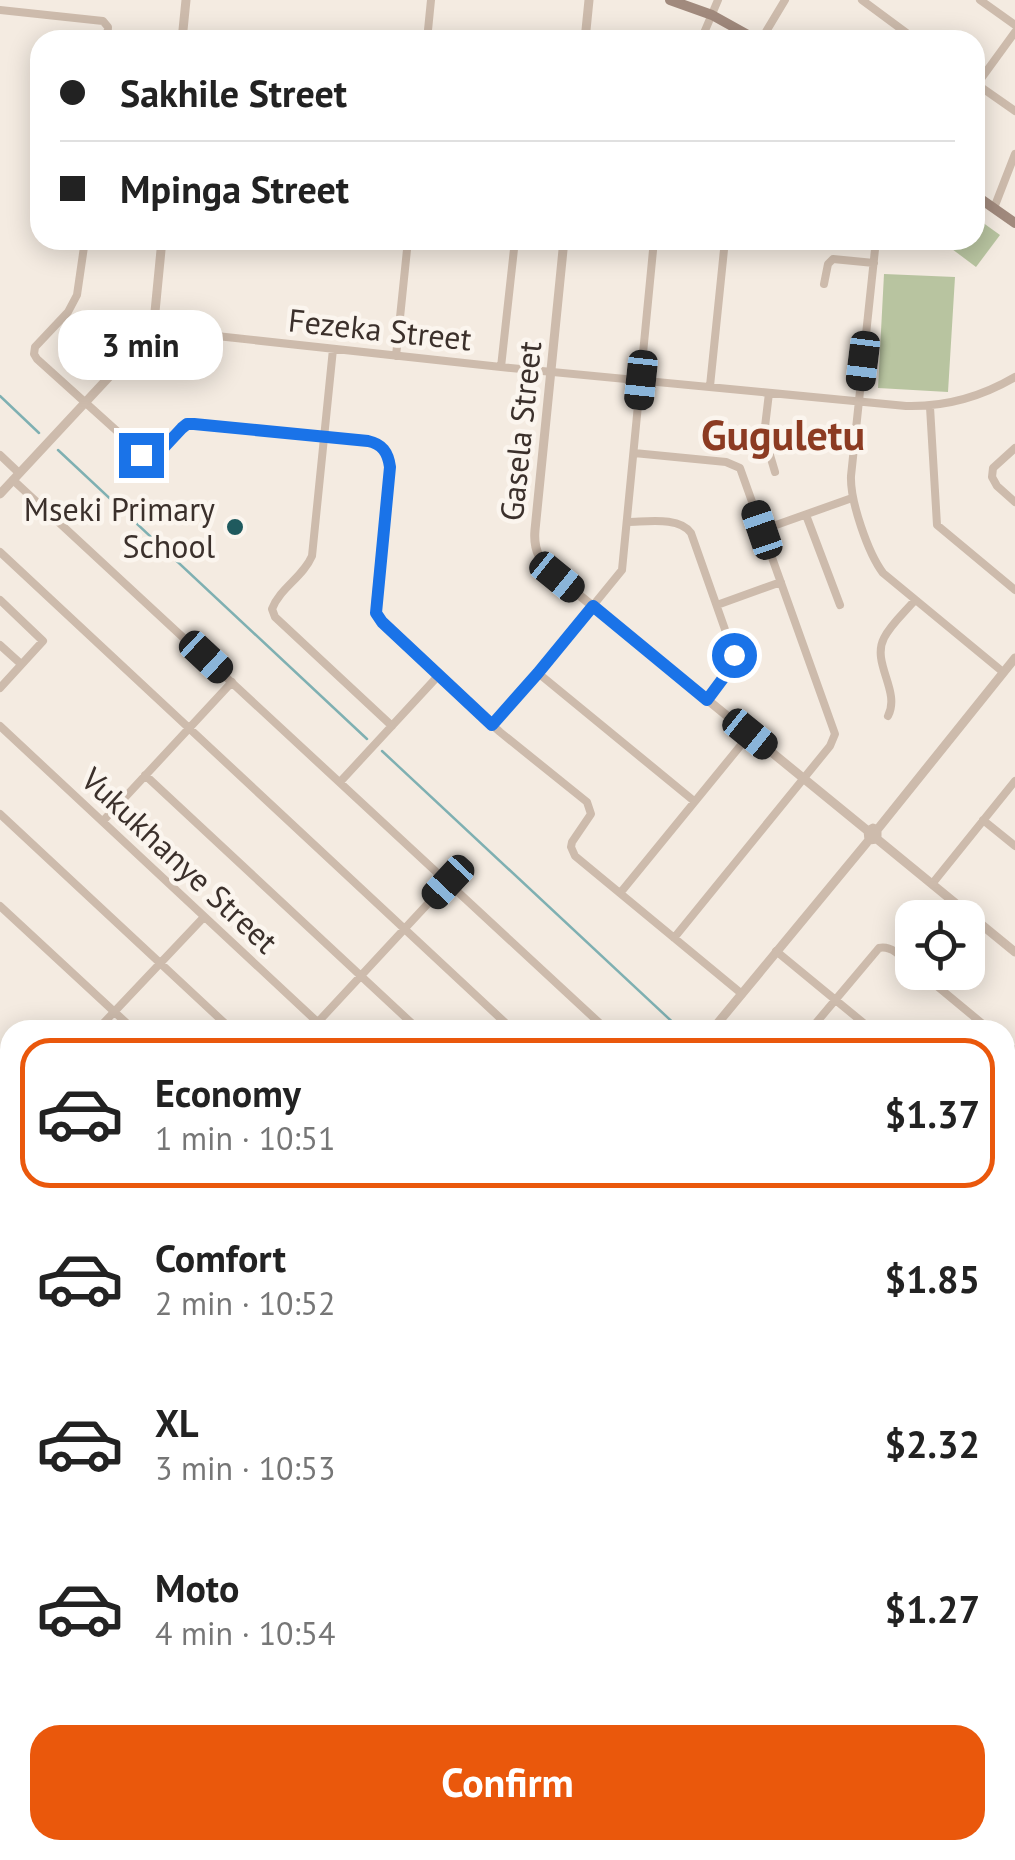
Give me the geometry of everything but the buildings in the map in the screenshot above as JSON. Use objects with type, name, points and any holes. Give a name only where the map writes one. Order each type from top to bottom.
[{"type":"main road","points":[[670,0],[740,30]]},
{"type":"main road","points":[[985,202],[1015,223]]},
{"type":"street","points":[[183,30],[186,0]]},
{"type":"street","points":[[428,30],[431,0]]},
{"type":"street","points":[[586,30],[589,0]]},
{"type":"street","points":[[705,30],[718,0]]},
{"type":"street","points":[[766,30],[785,0]]},
{"type":"street","points":[[862,0],[902,30]]},
{"type":"street","points":[[980,0],[1015,28],[985,72]]},
{"type":"street","points":[[0,10],[103,21],[108,30]]},
{"type":"street","points":[[985,91],[1015,111]]},
{"type":"street","points":[[994,208],[1015,154]]},
{"type":"street","points":[[84,250],[77,295],[68,312],[37,344],[34,352],[38,359],[148,459],[157,456],[190,424],[372,442],[386,452],[390,467],[376,613],[492,725],[587,802],[591,814],[572,842],[572,852],[742,994]]},
{"type":"street","points":[[0,494],[152,330],[161,250]]},
{"type":"street","points":[[396,356],[407,250]]},
{"type":"street","points":[[501,367],[514,250]]},
{"type":"street","name":"Gasela Street","points":[[563,250],[534,540],[537,554],[546,567],[1015,952]]},
{"type":"street","points":[[492,725],[622,570],[653,250]]},
{"type":"street","points":[[710,386],[724,250]]},
{"type":"street","points":[[875,250],[851,476],[852,498],[879,569],[1003,672]]},
{"type":"street","points":[[824,284],[832,259],[874,263]]},
{"type":"street","name":"Fezeka Street","points":[[152,330],[930,407],[981,395],[1015,377]]},
{"type":"street","points":[[332,350],[312,556],[275,601],[272,614],[392,726]]},
{"type":"street","points":[[769,393],[764,435],[775,472]]},
{"type":"street","points":[[930,407],[937,525],[1015,590]]},
{"type":"street","points":[[1015,448],[994,468],[992,477],[1015,502]]},
{"type":"street","points":[[634,453],[736,464],[743,473],[834,734],[830,746],[674,938]]},
{"type":"street","points":[[0,455],[16,476],[232,682],[596,1020]]},
{"type":"street","points":[[762,530],[852,498]]},
{"type":"street","points":[[806,515],[840,605]]},
{"type":"street","points":[[627,522],[678,523],[691,533],[734,660],[707,700]]},
{"type":"street","points":[[0,552],[502,1020]]},
{"type":"street","points":[[717,605],[781,582]]},
{"type":"street","points":[[0,600],[43,641],[0,688]]},
{"type":"street","points":[[888,716],[892,705],[881,658],[882,642],[915,600]]},
{"type":"street","points":[[0,644],[22,664]]},
{"type":"street","points":[[720,1020],[1015,658]]},
{"type":"street","points":[[538,673],[694,800]]},
{"type":"street","points":[[340,782],[438,676]]},
{"type":"street","points":[[103,821],[232,682]]},
{"type":"street","name":"Vukukhanye Street","points":[[0,726],[316,1020]]},
{"type":"street","points":[[621,892],[750,734]]},
{"type":"street","points":[[145,775],[408,1020]]},
{"type":"street","points":[[932,884],[1015,781]]},
{"type":"street","points":[[0,814],[221,1020]]},
{"type":"street","points":[[984,820],[1015,846]]},
{"type":"street","points":[[320,1020],[448,882]]},
{"type":"street","points":[[0,906],[123,1020]]},
{"type":"street","points":[[106,1020],[204,917]]},
{"type":"street","points":[[819,1020],[879,948],[886,946],[895,952]]},
{"type":"street","points":[[776,952],[860,1020]]},
{"type":"street","points":[[942,990],[978,1020]]},
{"type":"green space","points":[[985,224],[1000,235],[976,267],[953,250],[985,250]]},
{"type":"green space","points":[[884,274],[955,277],[948,392],[878,388]]},
{"type":"waterway","points":[[0,396],[39,433]]},
{"type":"waterway","points":[[58,450],[367,739]]},
{"type":"waterway","points":[[382,751],[670,1020]]},
{"type":"place","name":"Mseki Primary School","points":[[235,527]]},
{"type":"district","name":"Guguletu","points":[[783,434]]},
{"type":"route","points":[[141,455],[154,458],[187,424],[379,445],[386,452],[390,467],[376,613],[492,725],[593,606],[707,700],[730,669],[734,655]]}]
